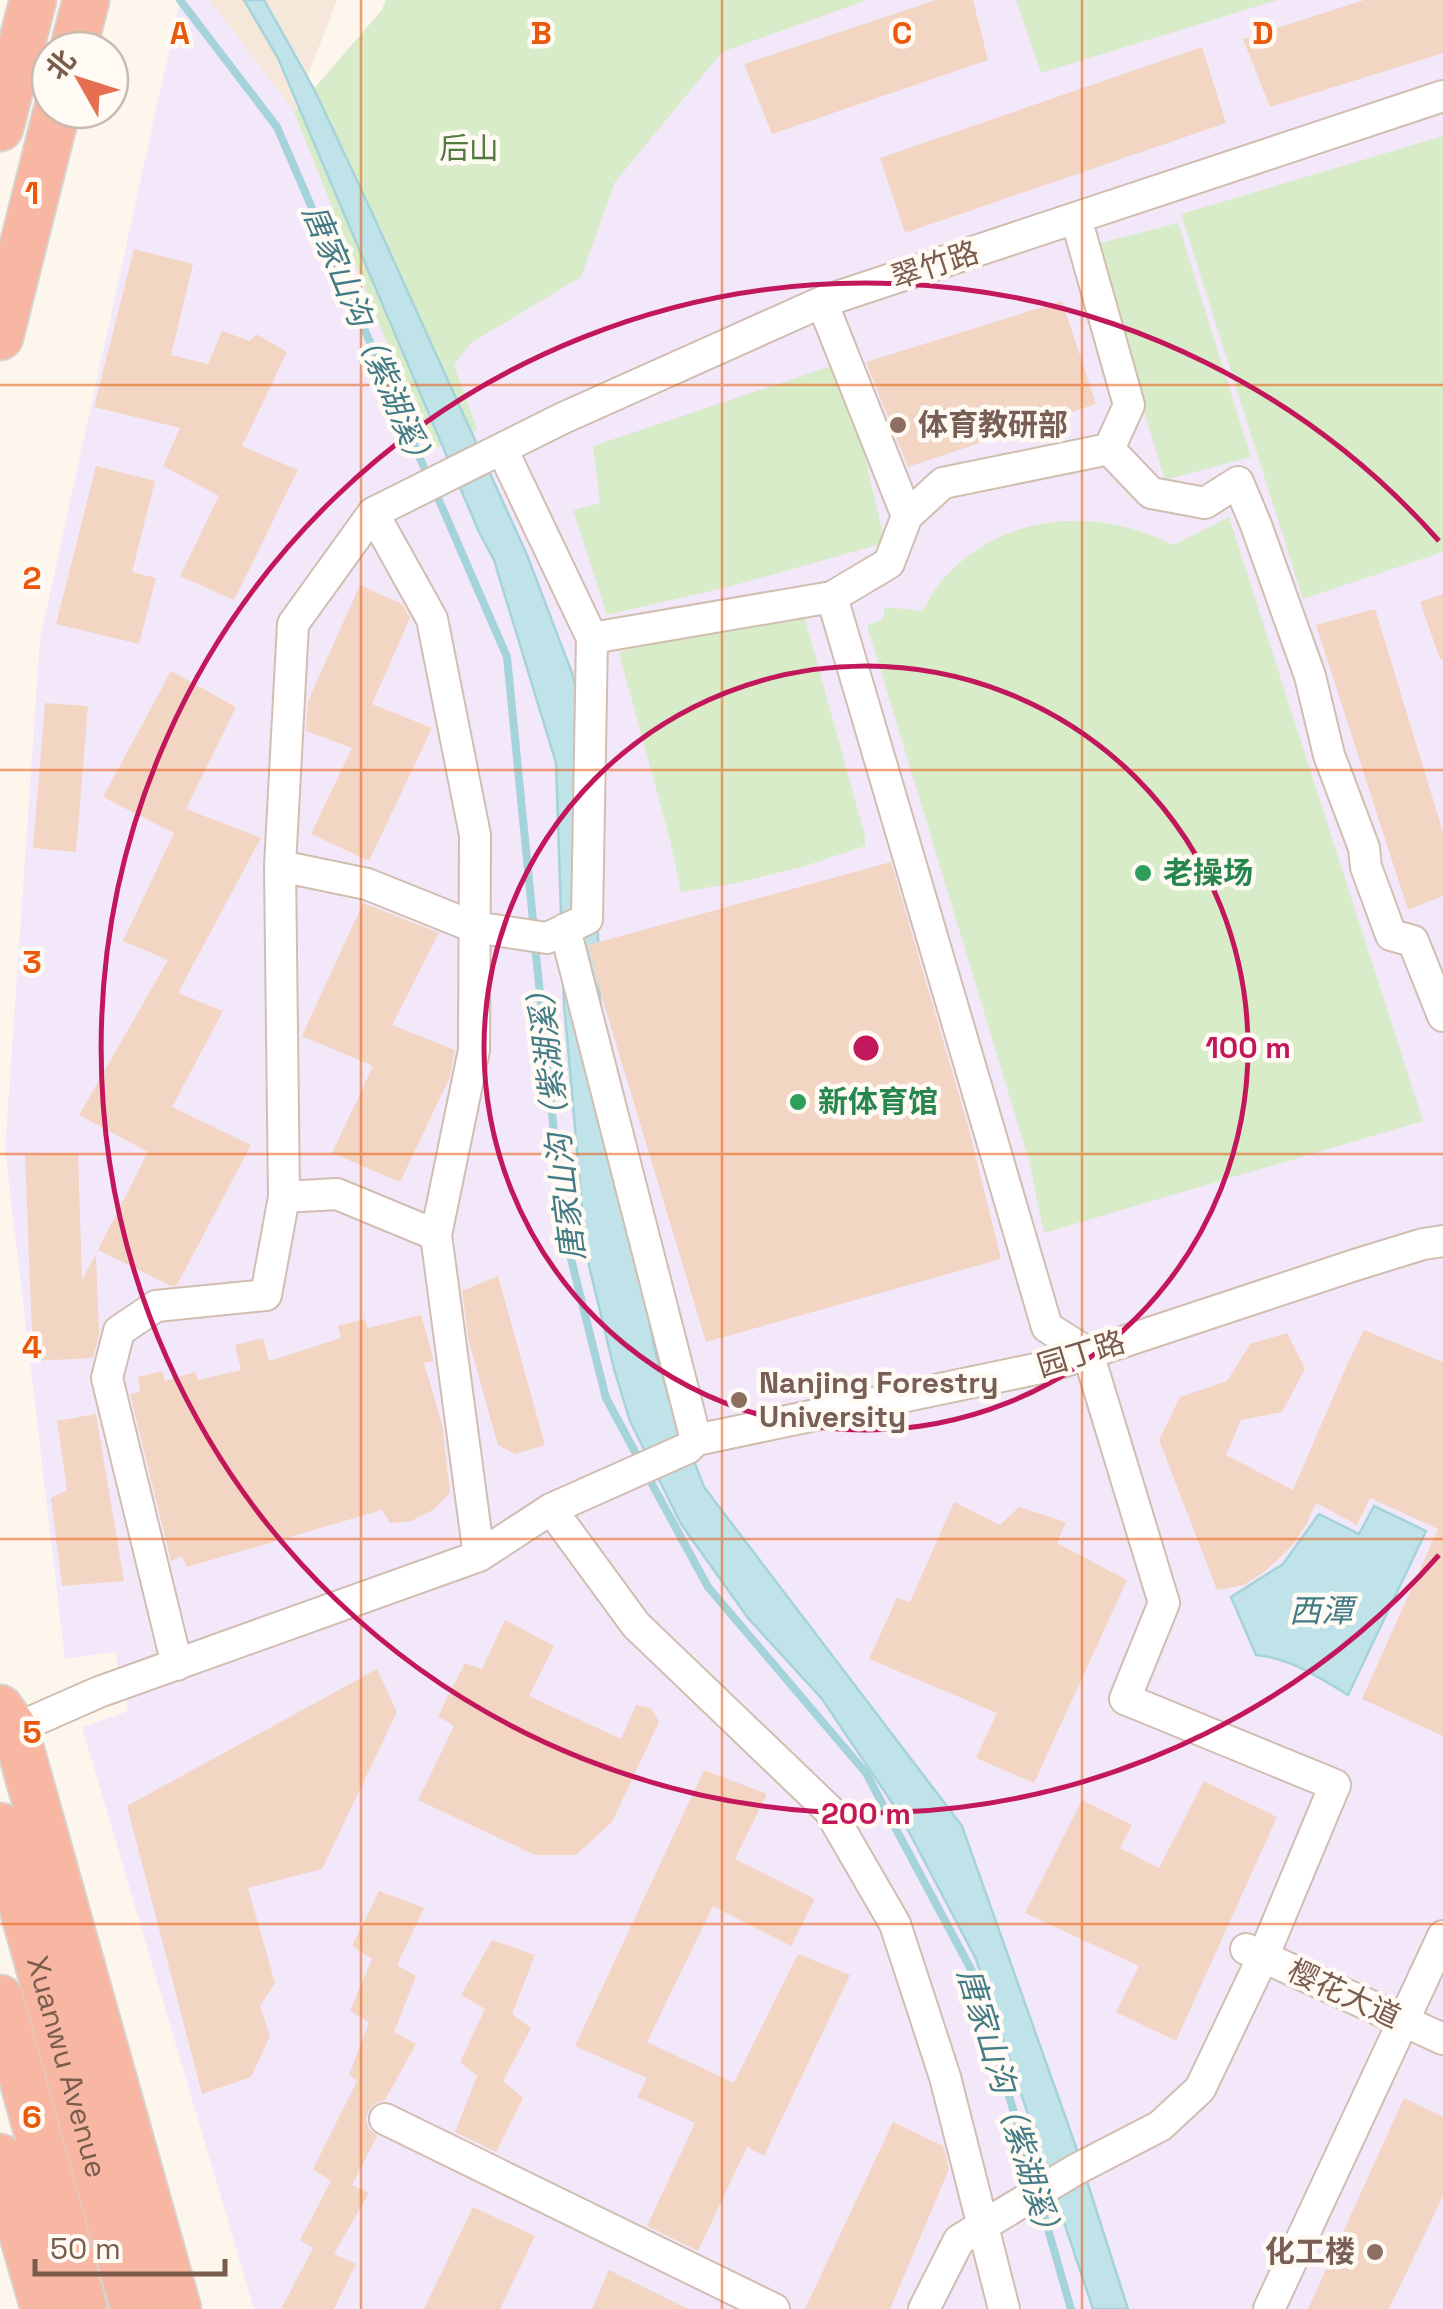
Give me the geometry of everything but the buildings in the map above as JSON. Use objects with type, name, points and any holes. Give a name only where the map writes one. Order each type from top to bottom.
[{"type":"highway","points":[[0,128],[33,0]]},
{"type":"highway","points":[[78,30],[86,0]]},
{"type":"highway","points":[[0,338],[53,130]]},
{"type":"highway","points":[[7,1718],[178,2309]]},
{"type":"highway","name":"Xuanwu Avenue","points":[[0,1826],[134,2309]]},
{"type":"highway","name":"Xuanwu Avenue","points":[[0,1998],[84,2309]]},
{"type":"highway","points":[[0,2157],[44,2309]]},
{"type":"lane","name":"翠竹路","points":[[372,512],[561,419],[822,302],[1443,96]]},
{"type":"lane","points":[[1076,218],[1129,404],[1109,449]]},
{"type":"lane","points":[[822,302],[907,516]]},
{"type":"lane","points":[[280,866],[367,884],[474,927],[543,933],[587,919],[592,638],[502,448]]},
{"type":"lane","points":[[592,638],[832,597],[890,563],[907,516],[943,483],[1109,449]]},
{"type":"lane","points":[[1109,449],[1151,493],[1205,503],[1238,482],[1310,676],[1329,755],[1391,935],[1413,941],[1443,1016]]},
{"type":"lane","points":[[178,1665],[107,1378],[119,1331],[156,1306],[266,1296],[284,1197],[280,866],[293,624],[372,512],[432,619],[474,836],[474,1050],[436,1236],[479,1556]]},
{"type":"lane","points":[[832,597],[1047,1327],[1088,1353],[1164,1602],[1125,1699],[1335,1786],[1254,1952],[1200,2089],[1160,2126],[959,2240],[924,2309]]},
{"type":"lane","points":[[543,933],[696,1440]]},
{"type":"lane","points":[[284,1197],[338,1194],[436,1236]]},
{"type":"lane","name":"园丁路","points":[[7,1718],[178,1665],[479,1556],[551,1509],[688,1448],[696,1440],[1050,1366],[1355,1264],[1443,1241]]},
{"type":"lane","points":[[551,1509],[636,1625],[828,1810],[895,1924],[945,2076],[1004,2309]]},
{"type":"lane","points":[[1269,2309],[1443,1936]]},
{"type":"lane","name":"樱花大道","points":[[1254,1952],[1443,2040]]},
{"type":"lane","points":[[384,2119],[774,2309]]},
{"type":"shaded area","name":"Nanjing Forestry University","points":[[180,0],[209,0],[294,111],[382,10],[386,0],[1443,0],[1443,2309],[254,2309],[82,1727],[128,1711],[115,1652],[65,1659],[5,1150],[40,639]]},
{"type":"shaded area","points":[[209,0],[337,0],[294,112]]},
{"type":"green space","name":"后山","points":[[386,0],[867,0],[722,52],[615,182],[581,277],[471,343],[454,365],[477,430],[430,450],[294,112],[382,10]]},
{"type":"green space","points":[[1016,0],[1278,0],[1041,73]]},
{"type":"green space","points":[[1443,136],[1443,552],[1303,599],[1181,214]]},
{"type":"green space","points":[[1178,223],[1251,457],[1165,480],[1093,245]]},
{"type":"green space","points":[[843,362],[885,543],[724,588],[607,615],[573,510],[600,503],[593,446]]},
{"type":"green space","name":"老操场","points":[[1229,517],[1423,1121],[1044,1233],[1029,1161],[867,625],[883,619],[885,607],[923,611],[941,582],[968,556],[1023,528],[1052,522],[1113,524],[1173,545]]},
{"type":"green space","points":[[801,604],[865,846],[802,867],[681,892],[619,653],[660,634]]},
{"type":"water","points":[[244,0],[264,0],[315,91],[527,555],[572,673],[594,763],[601,1024],[611,1107],[654,1348],[669,1397],[704,1487],[962,1826],[1076,2147],[1128,2309],[1093,2309],[976,1959],[899,1813],[822,1699],[748,1618],[681,1524],[630,1421],[586,1253],[564,1003],[556,763],[494,560],[278,58]]},
{"type":"water","name":"西潭","points":[[1374,1506],[1426,1531],[1348,1695],[1293,1664],[1256,1655],[1231,1597],[1283,1564],[1319,1514],[1359,1534]]},
{"type":"waterway","name":"唐家山沟（紫湖溪）","points":[[180,0],[277,127],[429,479]]},
{"type":"waterway","name":"唐家山沟（紫湖溪）","points":[[435,491],[507,657],[534,931]]},
{"type":"waterway","name":"唐家山沟（紫湖溪）","points":[[535,945],[564,1231],[606,1398],[640,1461]]},
{"type":"waterway","name":"唐家山沟（紫湖溪）","points":[[646,1473],[708,1587],[866,1773],[974,1975],[1035,2185]]},
{"type":"waterway","name":"唐家山沟（紫湖溪）","points":[[1039,2198],[1071,2309]]},
{"type":"place","name":"体育教研部","points":[[898,425]]},
{"type":"place","name":"老操场","points":[[1143,873]]},
{"type":"place","name":"新体育馆","points":[[798,1102]]},
{"type":"place","name":"Nanjing Forestry University","points":[[739,1400]]},
{"type":"place","name":"化工楼","points":[[1375,2252]]}]
